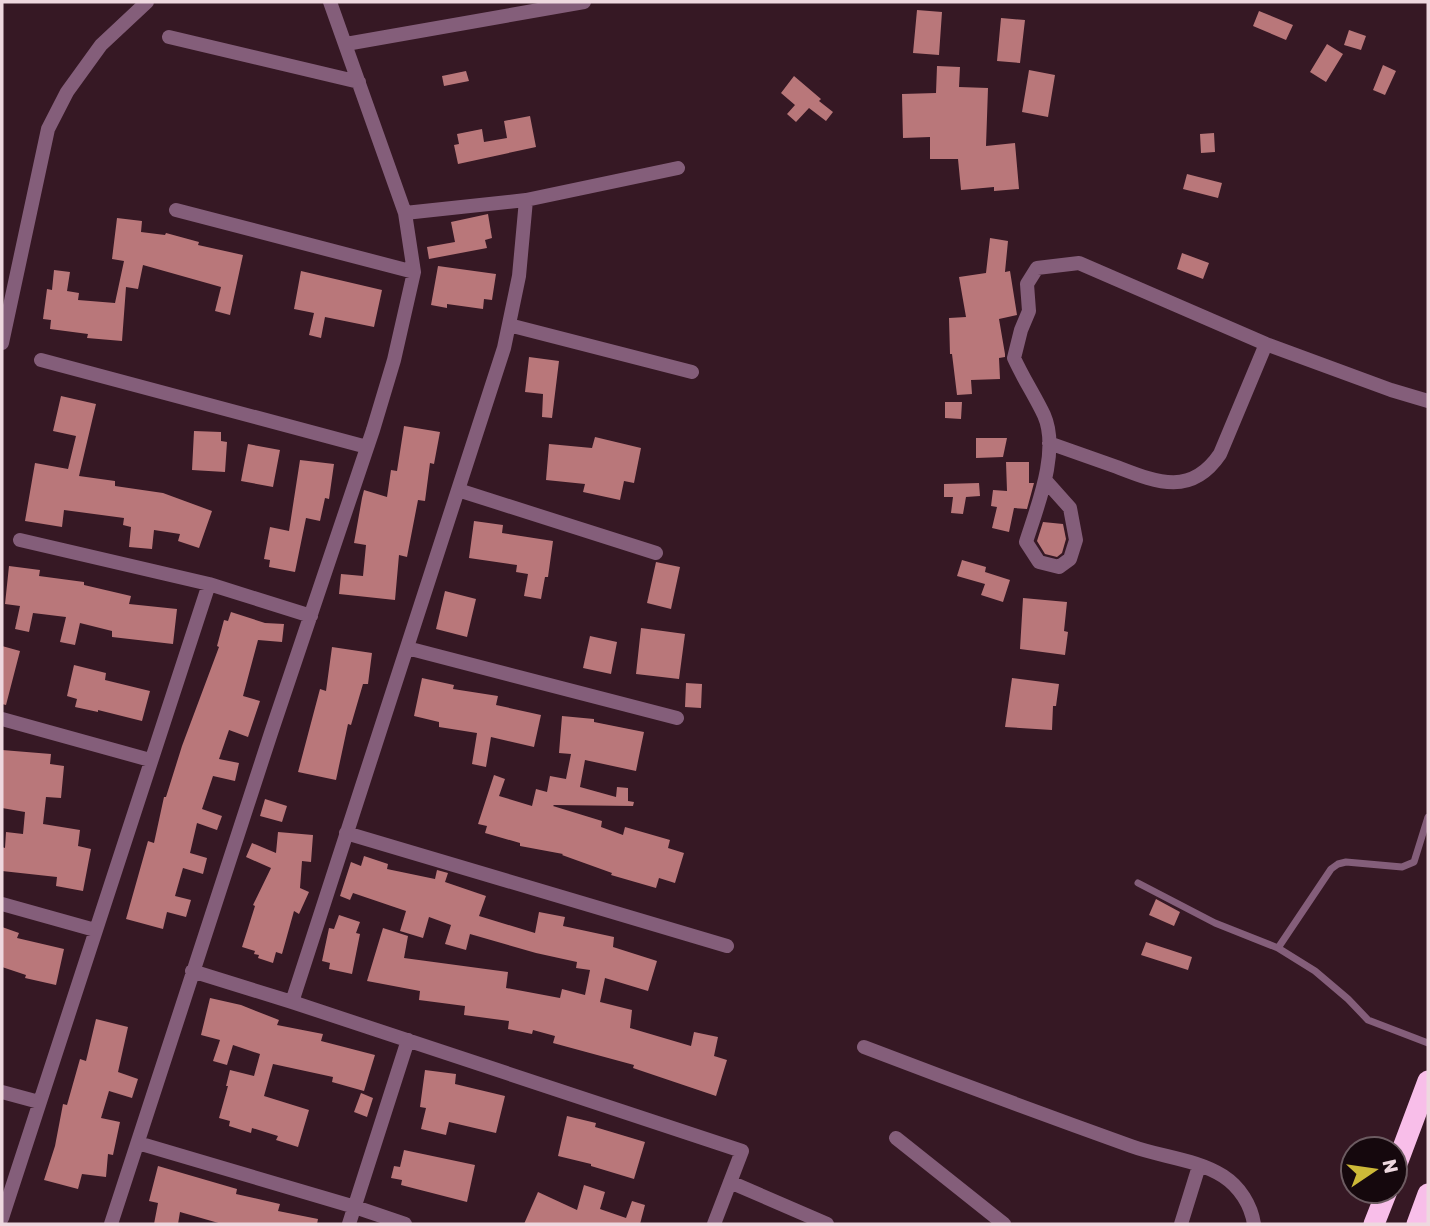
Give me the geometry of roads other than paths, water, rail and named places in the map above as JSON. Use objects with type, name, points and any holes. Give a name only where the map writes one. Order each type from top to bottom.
[{"type":"highway","points":[[1408,1135],[1428,1081]]},
{"type":"highway","points":[[1417,1224],[1428,1194]]},
{"type":"highway","points":[[1374,1224],[1381,1205]]},
{"type":"street","points":[[2,342],[48,129],[67,92],[101,45],[147,2]]},
{"type":"street","points":[[111,1224],[192,971],[367,447],[394,360],[414,272],[405,213],[330,2]]},
{"type":"street","points":[[346,44],[584,2]]},
{"type":"street","points":[[169,37],[359,82]]},
{"type":"street","points":[[405,213],[526,200],[678,168]]},
{"type":"street","points":[[292,1002],[504,348],[519,276],[526,200]]},
{"type":"street","points":[[176,210],[414,272]]},
{"type":"street","points":[[1045,480],[1070,508],[1076,540],[1070,559],[1059,567],[1039,562],[1026,542],[1045,480],[1049,443],[1045,418],[1014,358],[1029,310],[1027,284],[1037,268],[1079,263],[1266,344],[1428,401]]},
{"type":"street","points":[[509,325],[692,372]]},
{"type":"street","points":[[1049,443],[1156,481],[1184,482],[1196,477],[1214,463],[1220,454],[1266,344]]},
{"type":"street","points":[[41,360],[367,447]]},
{"type":"street","points":[[458,490],[656,553]]},
{"type":"street","points":[[20,540],[209,584],[312,616]]},
{"type":"street","points":[[2,1218],[209,584]]},
{"type":"street","points":[[407,648],[677,718]]},
{"type":"street","points":[[2,719],[150,760]]},
{"type":"street","points":[[346,832],[727,946]]},
{"type":"street","points":[[2,904],[95,930]]},
{"type":"street","points":[[192,971],[742,1152],[714,1224]]},
{"type":"street","points":[[349,1224],[408,1041]]},
{"type":"street","points":[[864,1047],[1135,1148],[1199,1166],[1223,1176],[1240,1192],[1252,1212],[1254,1224]]},
{"type":"street","points":[[2,1092],[39,1102]]},
{"type":"street","points":[[896,1138],[1004,1224]]},
{"type":"street","points":[[138,1143],[405,1224]]},
{"type":"street","points":[[1181,1224],[1199,1166]]},
{"type":"street","points":[[730,1182],[827,1224]]},
{"type":"lane","points":[[1278,948],[1331,869],[1338,863],[1346,862],[1402,867],[1409,865],[1413,862],[1428,817]]},
{"type":"lane","points":[[1138,883],[1215,923],[1278,948],[1315,971],[1368,1020],[1428,1043]]}]
